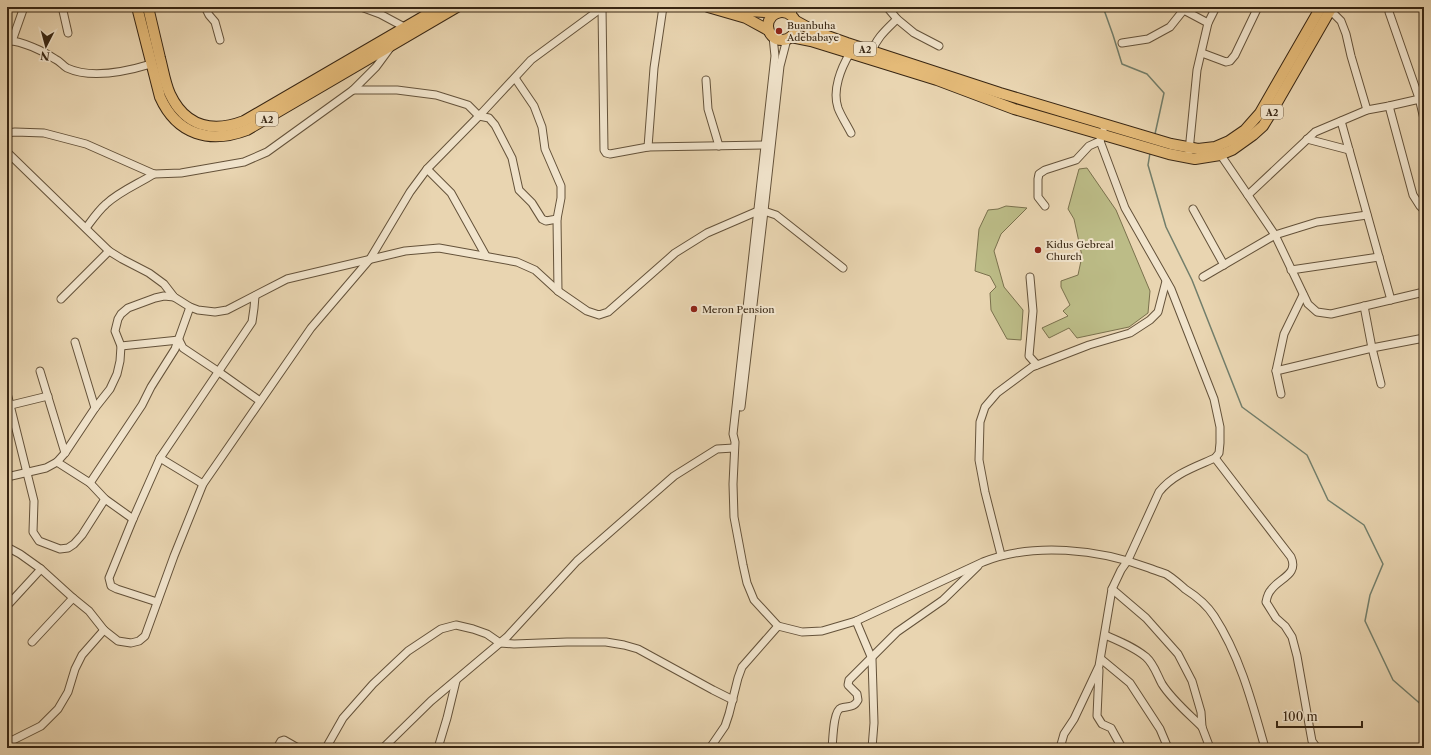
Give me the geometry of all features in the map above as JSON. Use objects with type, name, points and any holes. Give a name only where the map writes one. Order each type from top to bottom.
[{"type":"highway","name":"A2","points":[[137,7],[152,64],[161,81],[183,113],[198,124],[218,132],[233,135],[247,130],[392,45],[440,7]]},
{"type":"highway","name":"A2","points":[[148,7],[161,81]]},
{"type":"highway","name":"A2","points":[[218,132],[244,121],[410,30],[456,7]]},
{"type":"highway","name":"A2","points":[[708,7],[746,18],[782,40],[789,38],[811,41],[850,54],[937,76]]},
{"type":"highway","name":"A2","points":[[737,7],[748,10],[784,12],[793,15],[816,32],[937,76],[963,85],[1000,93],[1102,133],[1132,138],[1189,153],[1198,150],[1218,151],[1245,130],[1260,113],[1327,8]]},
{"type":"highway","points":[[771,34],[769,21],[771,17],[779,11]]},
{"type":"highway","points":[[789,38],[795,29],[793,15]]},
{"type":"street","points":[[24,7],[9,40],[43,52],[57,59],[66,67],[78,72],[98,73],[133,70],[152,64]]},
{"type":"street","points":[[64,7],[63,11],[68,33]]},
{"type":"street","points":[[205,7],[215,22],[220,40]]},
{"type":"street","points":[[362,7],[381,10],[410,30]]},
{"type":"street","points":[[602,7],[604,150],[606,153],[610,154],[648,147],[768,145]]},
{"type":"street","points":[[7,547],[41,569],[89,611],[104,630],[118,641],[131,643],[145,636],[174,556],[204,484],[311,328],[370,259],[410,192],[427,169],[531,60],[602,7]]},
{"type":"street","points":[[648,147],[654,68],[663,7]]},
{"type":"street","points":[[887,7],[897,19],[914,33],[939,46]]},
{"type":"street","points":[[1189,153],[1197,70],[1208,23],[1216,7]]},
{"type":"street","points":[[1202,53],[1226,62],[1230,61],[1235,55],[1258,7]]},
{"type":"street","points":[[1390,7],[1389,12],[1421,98],[1424,116]]},
{"type":"street","points":[[1122,43],[1148,39],[1170,27],[1183,8],[1208,23]]},
{"type":"street","points":[[1327,8],[1341,21],[1367,110]]},
{"type":"street","points":[[872,52],[874,44],[879,37],[897,19]]},
{"type":"street","points":[[771,34],[775,56],[768,145],[733,434],[735,445],[733,484],[734,517],[747,584],[754,600],[778,626],[802,632],[822,631],[856,621],[982,562],[1002,555],[1044,550],[1082,552],[1128,560],[1166,574],[1196,596],[1213,615],[1233,650],[1244,677],[1265,748]]},
{"type":"street","points":[[768,145],[780,66],[789,38]]},
{"type":"street","points":[[7,134],[15,132],[44,133],[62,137],[86,144],[154,174],[181,173],[244,162],[267,152],[353,90],[376,67],[392,45]]},
{"type":"street","points":[[850,54],[842,66],[836,92],[838,107],[852,133]]},
{"type":"street","points":[[515,78],[534,106],[542,127],[545,149],[561,186],[561,198],[557,219],[558,291]]},
{"type":"street","points":[[706,80],[708,109],[719,146]]},
{"type":"street","points":[[353,90],[397,90],[436,95],[468,104],[479,116],[488,118],[495,124],[512,158],[519,190],[522,194],[532,203],[542,219],[546,221],[557,219]]},
{"type":"street","points":[[1248,195],[1315,132],[1367,110],[1421,98]]},
{"type":"street","points":[[1389,106],[1413,195],[1424,210]]},
{"type":"street","points":[[1341,121],[1391,300]]},
{"type":"street","points":[[1046,206],[1038,197],[1039,174],[1045,170],[1076,160],[1102,133],[1125,208],[1173,296],[1214,399],[1220,428],[1219,453],[1215,458],[1176,476],[1166,483],[1159,492],[1128,560],[1121,570],[1112,589],[1100,662],[1097,716],[1102,724],[1112,728],[1122,748]]},
{"type":"street","points":[[1307,139],[1349,150]]},
{"type":"street","points":[[1218,151],[1275,235],[1303,295],[1312,309],[1324,314],[1331,314],[1424,292]]},
{"type":"street","points":[[7,152],[109,251],[149,273],[164,284],[174,297],[198,310],[215,312],[227,310],[287,279],[405,251],[439,248],[517,262],[535,270],[558,291],[587,311],[599,315],[608,312],[675,253],[707,233],[761,211],[776,215],[843,268]]},
{"type":"street","points":[[427,169],[451,192],[486,256]]},
{"type":"street","points":[[86,228],[96,213],[121,192],[137,185],[154,174]]},
{"type":"street","points":[[1193,209],[1224,265]]},
{"type":"street","points":[[1203,277],[1275,235],[1317,222],[1367,215]]},
{"type":"street","points":[[62,299],[109,251]]},
{"type":"street","points":[[1291,270],[1379,257]]},
{"type":"street","points":[[1030,277],[1033,311],[1029,356],[1038,365]]},
{"type":"street","points":[[1002,555],[985,492],[979,460],[980,422],[985,407],[997,393],[1032,367],[1088,345],[1130,333],[1150,320],[1158,312],[1166,281]]},
{"type":"street","points":[[1281,394],[1276,371],[1284,334],[1303,295]]},
{"type":"street","points":[[7,477],[46,468],[57,462],[110,389],[117,374],[120,361],[121,346],[115,331],[121,314],[128,308],[155,298],[164,296],[174,297]]},
{"type":"street","points":[[157,602],[111,586],[109,578],[160,458],[252,322],[255,296]]},
{"type":"street","points":[[90,482],[142,405],[151,387],[175,349],[190,306]]},
{"type":"street","points":[[1364,306],[1381,384]]},
{"type":"street","points":[[1276,371],[1372,348],[1424,338]]},
{"type":"street","points":[[179,340],[183,348],[260,401]]},
{"type":"street","points":[[121,346],[179,340]]},
{"type":"street","points":[[75,342],[95,408]]},
{"type":"street","points":[[40,370],[65,453]]},
{"type":"street","points":[[7,393],[9,406],[28,471],[34,501],[33,532],[39,541],[60,549],[68,548],[82,535],[105,499]]},
{"type":"street","points":[[9,406],[48,396]]},
{"type":"street","points":[[383,748],[432,701],[507,637],[577,561],[674,476],[717,450],[735,445]]},
{"type":"street","points":[[160,458],[204,484]]},
{"type":"street","points":[[1215,458],[1293,561],[1292,569],[1271,589],[1266,602],[1276,618],[1285,626],[1292,636],[1312,741],[1317,748]]},
{"type":"street","points":[[57,462],[90,482],[105,499],[133,519]]},
{"type":"street","points":[[832,748],[836,714],[841,708],[850,707],[856,704],[858,700],[857,694],[848,686],[848,682],[897,632],[943,600],[982,562]]},
{"type":"street","points":[[7,606],[41,569]]},
{"type":"street","points":[[1112,589],[1146,618],[1178,654],[1192,681],[1201,712],[1202,727],[1210,748]]},
{"type":"street","points":[[32,642],[73,598]]},
{"type":"street","points":[[856,621],[872,659],[874,723],[872,748]]},
{"type":"street","points":[[326,748],[343,718],[373,684],[408,652],[441,629],[456,625],[473,628],[487,634],[500,643],[606,642],[624,645],[638,649],[733,700]]},
{"type":"street","points":[[710,748],[724,726],[742,667],[778,626]]},
{"type":"street","points":[[8,744],[41,726],[58,709],[68,692],[75,669],[82,655],[104,630]]},
{"type":"street","points":[[1105,635],[1132,647],[1147,658],[1155,669],[1162,684],[1175,700],[1202,727]]},
{"type":"street","points":[[1060,748],[1064,734],[1074,719],[1100,662]]},
{"type":"street","points":[[1100,662],[1130,683],[1160,729],[1168,748]]},
{"type":"street","points":[[438,748],[456,680]]},
{"type":"street","points":[[277,748],[284,740],[298,748]]},
{"type":"green space","points":[[1087,168],[1116,210],[1150,291],[1148,313],[1129,327],[1077,338],[1069,328],[1049,338],[1042,328],[1068,316],[1063,311],[1070,305],[1061,287],[1061,281],[1078,275],[1082,256],[1074,219],[1068,209],[1079,169]]},
{"type":"green space","points":[[1006,206],[1027,208],[1001,234],[994,251],[1004,287],[1023,310],[1021,340],[1007,339],[991,310],[990,293],[996,287],[990,276],[975,271],[979,229],[988,210]]},
{"type":"waterway","points":[[1103,7],[1122,64],[1147,74],[1164,93],[1155,134]]},
{"type":"waterway","points":[[1150,153],[1148,165],[1166,227],[1192,280],[1242,407],[1307,455],[1328,500],[1364,525],[1383,564],[1370,595],[1365,621],[1393,680],[1424,707]]},
{"type":"place","name":"Buanbuha Adebabaye","points":[[779,31]]},
{"type":"place","name":"Kidus Gebreal Church","points":[[1038,250]]},
{"type":"place","name":"Meron Pension","points":[[694,309]]}]
